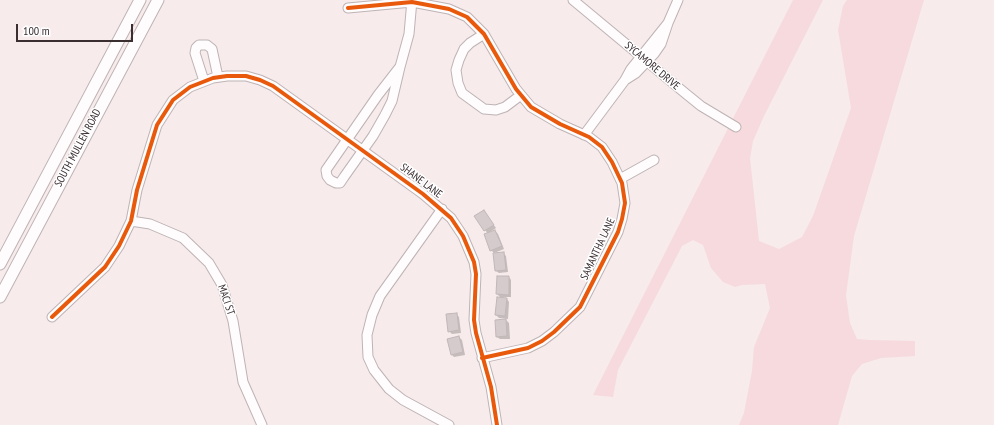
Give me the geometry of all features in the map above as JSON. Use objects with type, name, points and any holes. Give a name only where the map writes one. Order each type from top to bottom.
[{"type":"street","name":"SOUTH MULLEN ROAD","points":[[0,264],[140,0]]},
{"type":"street","name":"SOUTH MULLEN ROAD","points":[[0,297],[158,0]]},
{"type":"street","name":"SYCAMORE DRIVE","points":[[573,0],[701,106],[736,127]]},
{"type":"street","points":[[584,135],[625,80],[636,73],[644,59],[661,44],[678,0]]},
{"type":"street","points":[[400,67],[326,170],[327,176],[330,180],[340,183],[364,150],[385,116],[392,101],[409,34],[412,1]]},
{"type":"street","name":"SAMANTHA LANE","points":[[348,8],[412,1],[449,9],[467,17],[484,34],[516,89],[531,107],[560,124],[584,135],[602,147],[612,162],[620,179],[625,203],[618,232],[580,307],[554,332],[542,341],[528,348],[482,358]]},
{"type":"street","points":[[484,34],[470,43],[464,50],[459,60],[456,70],[462,93],[484,109],[496,110],[505,108],[521,95]]},
{"type":"street","points":[[204,81],[195,53],[196,48],[200,45],[207,44],[212,49],[218,77]]},
{"type":"street","name":"SHANE LANE","points":[[52,317],[105,267],[119,246],[131,221],[137,190],[157,125],[173,100],[190,87],[204,81],[218,77],[246,76],[274,86],[348,138],[452,218],[463,236],[474,262],[476,274],[474,320],[482,358],[492,387],[497,425]]},
{"type":"street","points":[[620,179],[654,160]]},
{"type":"street","points":[[442,209],[380,296],[372,315],[367,335],[368,357],[374,370],[389,389],[403,400],[449,425]]},
{"type":"street","name":"MACI ST","points":[[131,221],[150,224],[182,238],[209,263],[222,285],[233,321],[243,382],[262,425]]},
{"type":"street","points":[[12,242],[24,250]]},
{"type":"shaded area","points":[[793,0],[823,0],[764,116],[753,141],[750,158],[759,241],[779,249],[802,237],[813,216],[851,108],[838,30],[843,6],[847,0],[924,0],[854,236],[846,295],[850,323],[857,339],[915,341],[915,356],[881,358],[862,364],[852,376],[838,425],[739,425],[744,413],[752,371],[754,347],[770,308],[765,284],[742,285],[735,287],[723,282],[711,268],[703,245],[693,240],[682,246],[618,370],[613,397],[593,395]]},
{"type":"building","points":[[484,210],[494,225],[484,231],[474,216]]},
{"type":"building","points":[[495,230],[502,246],[490,251],[484,234]]},
{"type":"building","points":[[504,252],[506,270],[495,271],[493,253]]},
{"type":"building","points":[[497,276],[509,276],[509,295],[496,294]]},
{"type":"building","points":[[497,297],[507,298],[505,316],[495,315]]},
{"type":"building","points":[[457,313],[459,330],[448,332],[446,314]]},
{"type":"building","points":[[506,319],[507,336],[496,337],[495,320]]},
{"type":"building","points":[[459,336],[463,352],[451,355],[447,339]]},
{"type":"cycle path","points":[[348,8],[412,2],[449,9],[467,17],[484,34],[516,89],[531,107],[560,124],[589,137],[602,147],[612,162],[622,183],[625,203],[618,232],[580,307],[554,332],[542,341],[528,348],[482,358]]},
{"type":"cycle path","points":[[52,317],[105,267],[119,246],[131,221],[137,190],[157,125],[173,100],[190,87],[213,78],[246,76],[273,86],[423,194],[451,218],[463,236],[474,262],[476,274],[474,320],[476,333],[491,387],[497,425]]}]
